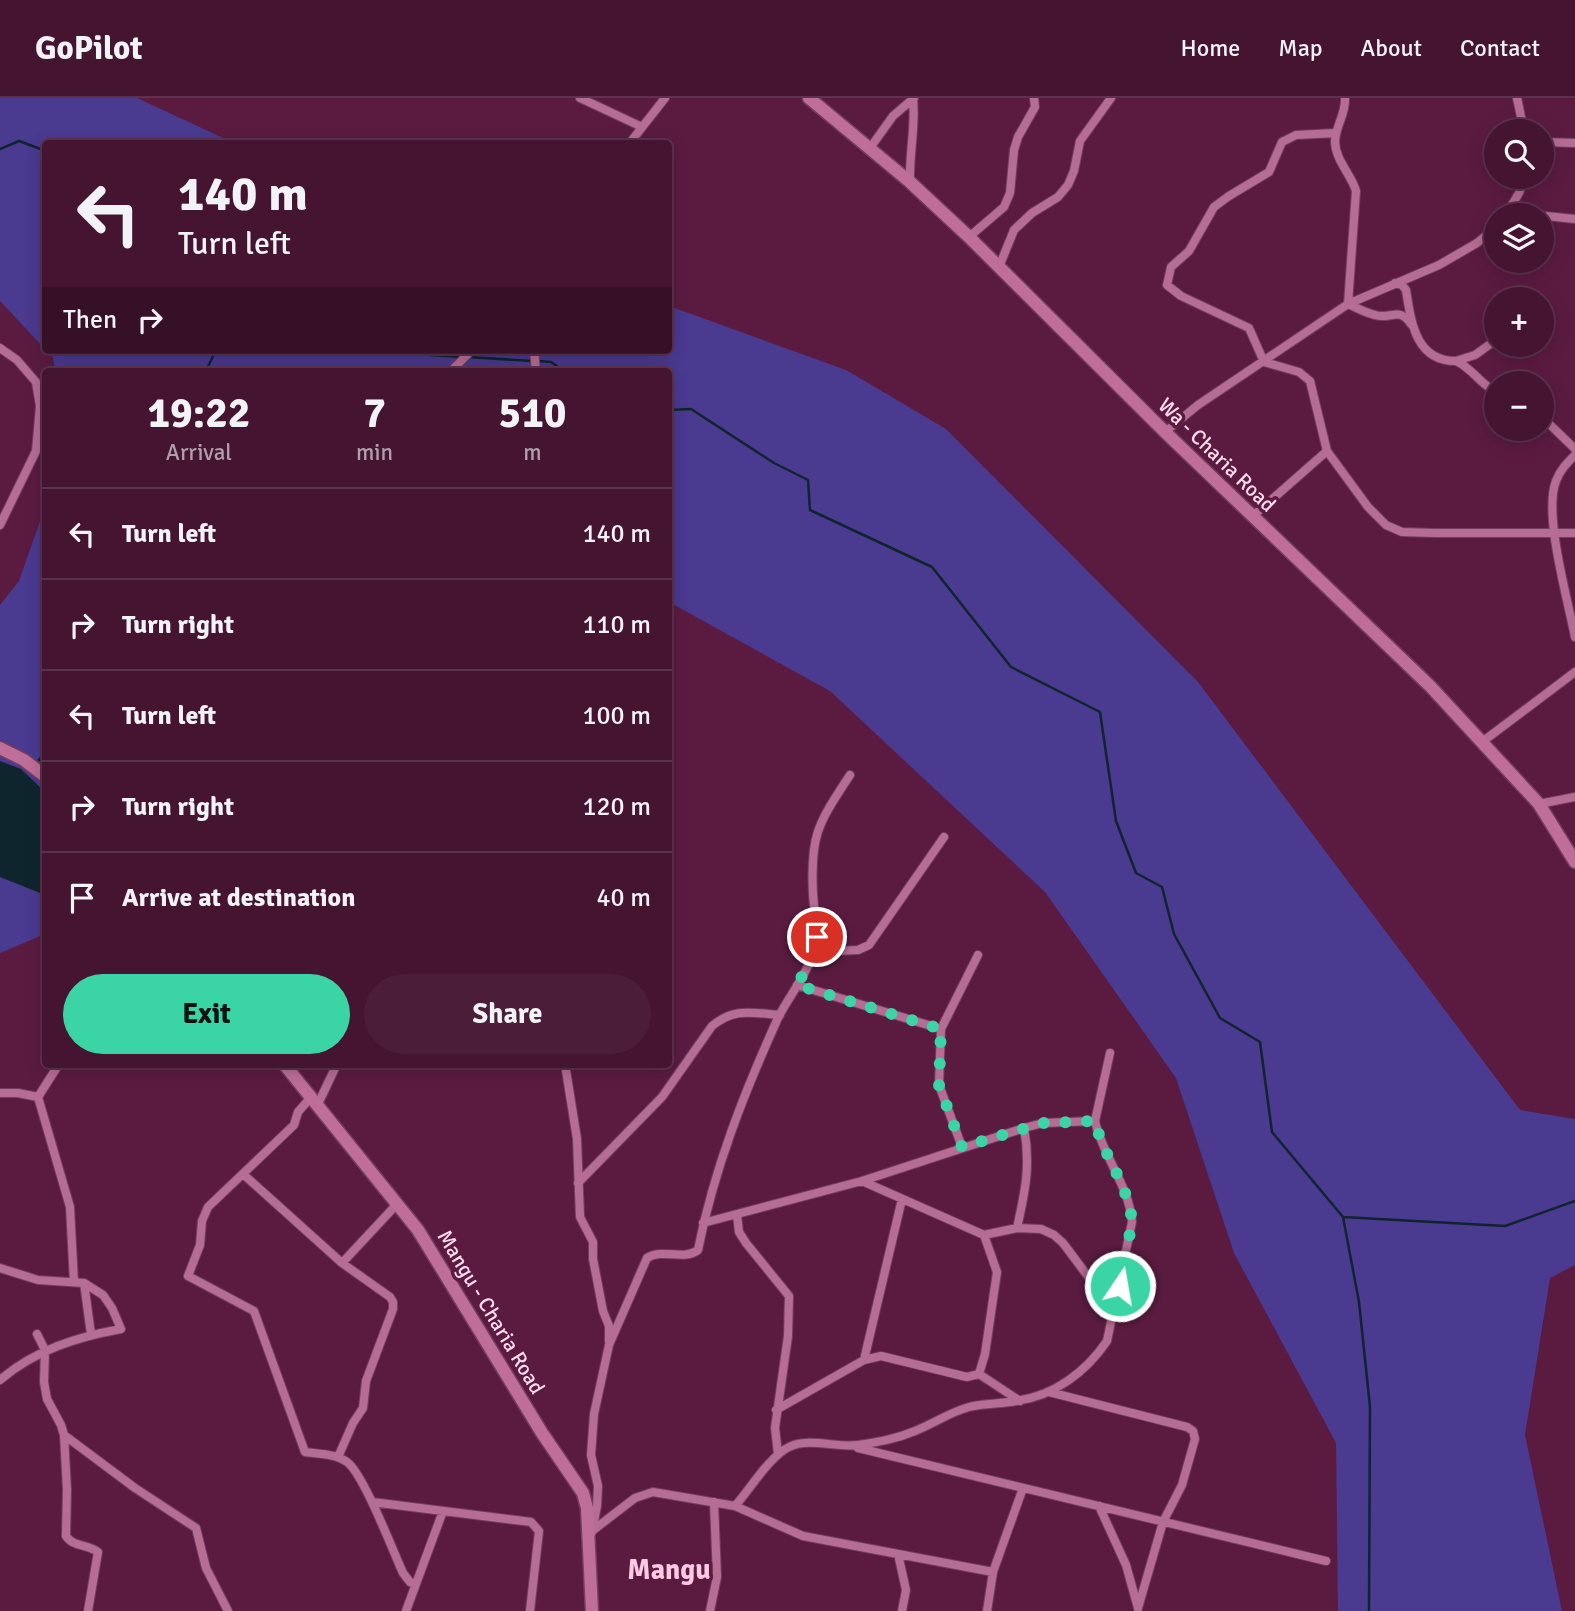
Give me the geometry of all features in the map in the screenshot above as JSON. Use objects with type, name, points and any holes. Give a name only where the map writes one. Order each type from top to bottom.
[{"type":"street","points":[[580,98],[642,127]]},
{"type":"street","points":[[632,140],[665,98]]},
{"type":"street","points":[[870,148],[893,116],[914,98]]},
{"type":"street","points":[[910,182],[909,163],[915,135],[914,98]]},
{"type":"street","points":[[969,237],[1004,207],[1010,193],[1014,150],[1023,125],[1035,107],[1034,98]]},
{"type":"street","points":[[999,267],[1014,230],[1032,213],[1058,197],[1068,185],[1074,171],[1080,141],[1111,98]]},
{"type":"street","points":[[1345,98],[1346,110],[1336,133],[1336,150],[1356,191],[1349,304]]},
{"type":"street","points":[[1517,98],[1521,119]]},
{"type":"street","name":"Wa - Charia Road","points":[[815,100],[969,237],[1165,432],[1430,686],[1539,804],[1575,862]]},
{"type":"street","points":[[1264,362],[1249,328],[1172,290],[1167,285],[1167,277],[1171,267],[1189,251],[1214,207],[1272,167],[1282,142],[1296,135],[1336,133]]},
{"type":"street","points":[[1554,142],[1575,143]]},
{"type":"street","points":[[1554,217],[1575,219]]},
{"type":"street","points":[[1165,432],[1199,405],[1316,324],[1349,304],[1439,265],[1484,237]]},
{"type":"street","points":[[1395,283],[1406,289],[1411,324]]},
{"type":"street","points":[[1349,304],[1375,315],[1405,316],[1432,356],[1444,361],[1456,361],[1475,355],[1484,349]]},
{"type":"street","points":[[0,348],[17,360],[36,382],[40,406],[36,451],[0,525]]},
{"type":"street","points":[[454,368],[468,354]]},
{"type":"street","points":[[1456,361],[1469,368],[1484,385]]},
{"type":"street","points":[[1264,362],[1299,372],[1310,381],[1327,451],[1368,507],[1385,525],[1402,532],[1575,533]]},
{"type":"street","points":[[1554,429],[1575,449]]},
{"type":"street","points":[[1253,516],[1327,451]]},
{"type":"street","points":[[1575,455],[1563,468],[1553,489],[1551,503],[1575,636]]},
{"type":"street","points":[[1482,742],[1575,672]]},
{"type":"street","points":[[0,748],[24,760],[42,774]]},
{"type":"street","points":[[609,1345],[648,1258],[663,1253],[694,1254],[698,1250],[720,1161],[735,1117],[780,1015],[814,951],[817,937],[813,850],[816,832],[850,775]]},
{"type":"street","points":[[1539,804],[1575,797]]},
{"type":"street","points":[[814,951],[858,950],[869,945],[943,837]]},
{"type":"street","points":[[962,1147],[939,1085],[941,1029],[978,955]]},
{"type":"street","points":[[797,985],[941,1029]]},
{"type":"street","points":[[578,1183],[662,1097],[712,1026],[723,1017],[736,1012],[780,1015]]},
{"type":"street","points":[[735,1506],[778,1454],[798,1444],[852,1446],[886,1441],[914,1432],[970,1407],[1020,1401],[1049,1392],[1068,1382],[1097,1355],[1107,1341],[1132,1222],[1120,1178],[1101,1141],[1095,1121],[1110,1053]]},
{"type":"street","points":[[56,1068],[38,1097],[70,1207],[79,1282],[91,1334]]},
{"type":"street","name":"Mangu - Charia Road","points":[[287,1068],[398,1203],[430,1247],[536,1422],[583,1493],[587,1508],[592,1611]]},
{"type":"street","points":[[335,1068],[315,1100],[298,1112],[294,1125],[204,1213],[200,1245],[188,1276],[254,1311],[305,1452],[338,1457],[354,1469],[372,1502],[403,1573],[415,1584]]},
{"type":"street","points":[[566,1068],[577,1139],[580,1217],[593,1242],[593,1259],[603,1311],[609,1326],[609,1345],[591,1434],[591,1455],[597,1486],[589,1545]]},
{"type":"street","points":[[0,1093],[38,1097]]},
{"type":"street","points":[[703,1223],[862,1181],[1043,1123],[1095,1121]]},
{"type":"street","points":[[1017,1228],[1028,1177],[1029,1153],[1024,1128]]},
{"type":"street","points":[[243,1174],[342,1263],[390,1297],[393,1302],[393,1310],[366,1381],[363,1408],[338,1457]]},
{"type":"street","points":[[862,1181],[984,1235],[1017,1228],[1041,1229],[1054,1235],[1063,1243],[1114,1311]]},
{"type":"street","points":[[864,1360],[902,1199]]},
{"type":"street","points":[[342,1263],[398,1203]]},
{"type":"street","points":[[737,1215],[739,1232],[746,1243],[789,1296],[788,1336],[776,1410],[778,1454]]},
{"type":"street","points":[[979,1374],[985,1354],[997,1272],[984,1235]]},
{"type":"street","points":[[0,1268],[38,1280],[79,1282],[103,1295],[113,1308],[121,1329],[91,1334],[46,1350],[0,1380]]},
{"type":"street","points":[[37,1334],[46,1350],[44,1382],[47,1399],[64,1435],[66,1536],[71,1542],[98,1552],[88,1611]]},
{"type":"street","points":[[776,1410],[864,1360],[881,1356],[967,1377],[979,1374],[1020,1401]]},
{"type":"street","points":[[1049,1392],[1187,1427],[1193,1431],[1195,1439],[1182,1485],[1163,1522],[1138,1610]]},
{"type":"street","points":[[64,1435],[135,1488],[196,1528],[203,1561],[228,1611]]},
{"type":"street","points":[[852,1446],[1326,1561]]},
{"type":"street","points":[[987,1611],[993,1572],[1023,1488]]},
{"type":"street","points":[[592,1531],[635,1498],[653,1492],[735,1506],[796,1534],[993,1572]]},
{"type":"street","points":[[372,1502],[531,1522],[536,1525],[539,1531],[530,1611]]},
{"type":"street","points":[[710,1611],[717,1577],[714,1502]]},
{"type":"street","points":[[1099,1506],[1126,1565],[1138,1610]]},
{"type":"street","points":[[406,1611],[443,1511]]},
{"type":"street","points":[[898,1554],[906,1590],[902,1611]]},
{"type":"shaded area","points":[[0,98],[137,98],[228,140],[42,140],[42,346],[0,301]]},
{"type":"shaded area","points":[[672,307],[846,370],[946,429],[1198,682],[1520,1110],[1575,1119],[1575,1265],[1550,1278],[1525,1435],[1562,1611],[1338,1611],[1336,1443],[1234,1253],[1176,1078],[1045,892],[830,691],[672,604],[672,368],[55,368],[50,354],[672,354]]},
{"type":"shaded area","points":[[42,516],[42,935],[0,953],[0,605],[19,581]]},
{"type":"water","points":[[0,761],[21,769],[42,789],[42,894],[0,877]]},
{"type":"waterway","points":[[0,149],[19,141],[42,150]]},
{"type":"waterway","points":[[207,368],[214,354]]},
{"type":"waterway","points":[[426,354],[462,357]]},
{"type":"waterway","points":[[468,357],[532,361]]},
{"type":"waterway","points":[[538,361],[551,362],[560,368]]},
{"type":"waterway","points":[[672,410],[691,409],[774,463],[808,480],[810,510],[932,567],[1011,667],[1100,712],[1116,821],[1136,873],[1162,887],[1174,934],[1220,1018],[1260,1042],[1272,1132],[1343,1217],[1359,1302],[1370,1407],[1369,1611]]},
{"type":"waterway","points":[[39,760],[42,756]]},
{"type":"waterway","points":[[1343,1217],[1505,1226],[1575,1201]]},
{"type":"district","name":"Mangu","points":[[669,1569]]},
{"type":"route","points":[[817,937],[810,962],[797,985],[941,1029],[939,1085],[962,1147],[1043,1123],[1095,1121],[1101,1141],[1120,1178],[1131,1213],[1132,1222],[1120,1286]]}]
